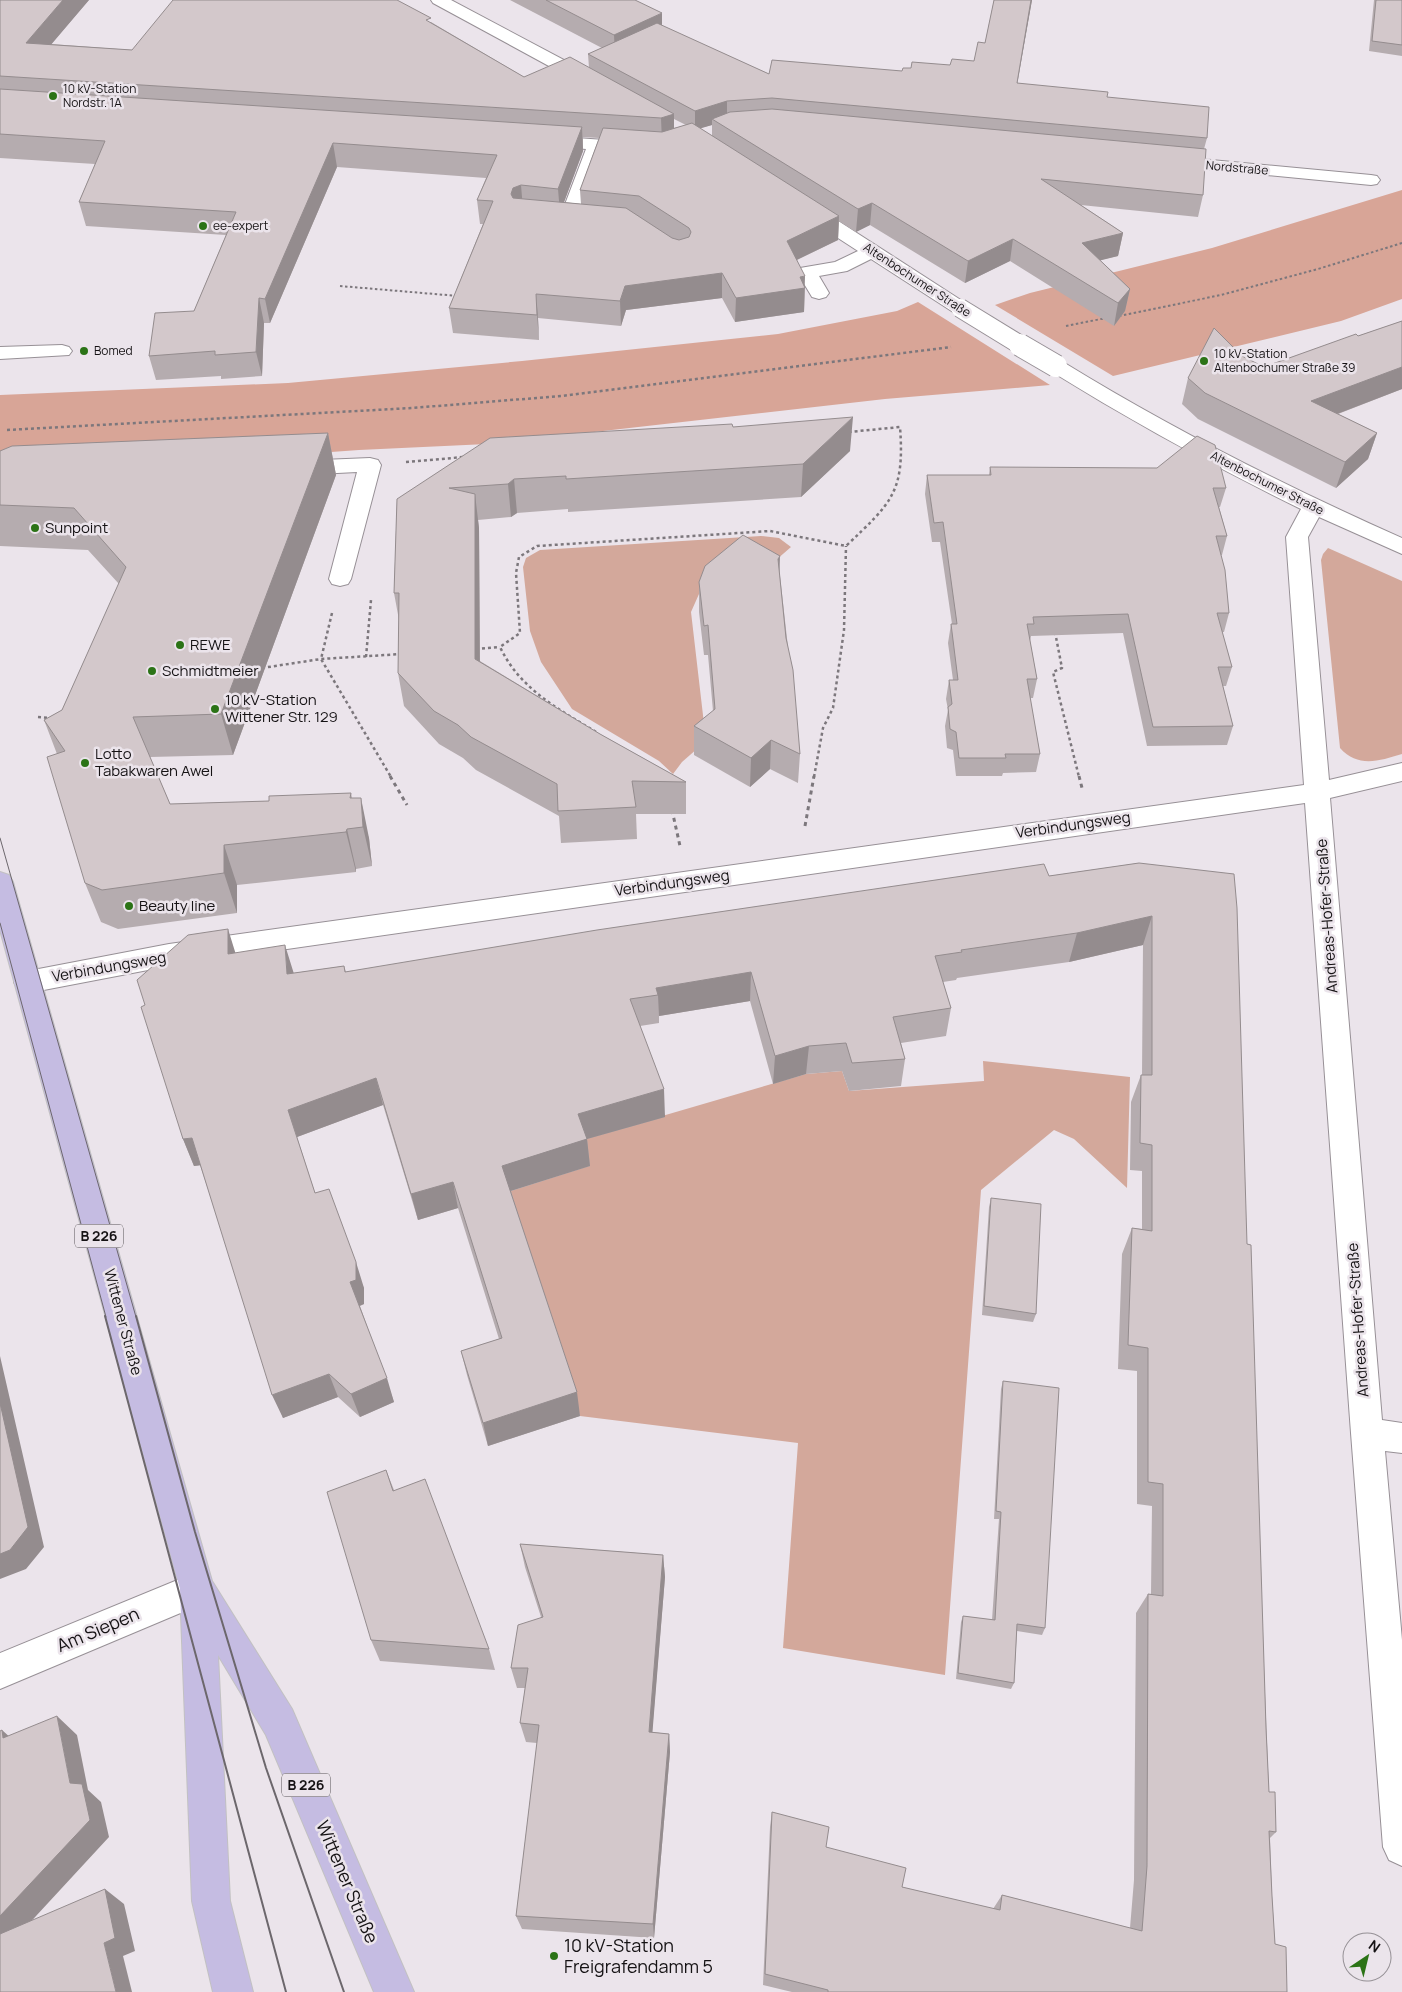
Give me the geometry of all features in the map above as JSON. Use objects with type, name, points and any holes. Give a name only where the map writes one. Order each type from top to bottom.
[{"type":"main road","name":"Wittener Straße","points":[[0,882],[197,1589],[211,1901],[233,1992]]},
{"type":"main road","name":"Wittener Straße","points":[[197,1589],[279,1722],[394,1992]]},
{"type":"street","points":[[439,0],[600,87]]},
{"type":"street","points":[[528,140],[653,148]]},
{"type":"street","points":[[568,220],[597,144]]},
{"type":"street","name":"Nordstraße","points":[[1153,160],[1371,180]]},
{"type":"street","name":"Altenbochumer Straße","points":[[789,198],[960,308],[1149,423],[1313,507],[1402,547]]},
{"type":"street","points":[[819,293],[807,272],[840,267],[873,251]]},
{"type":"street","points":[[0,353],[62,351]]},
{"type":"street","points":[[282,468],[370,465],[340,579]]},
{"type":"street","name":"Andreas-Hofer-Straße","points":[[1313,507],[1298,537],[1367,1433],[1402,1847]]},
{"type":"street","points":[[1318,792],[1402,772]]},
{"type":"street","name":"Verbindungsweg","points":[[28,982],[169,956],[468,914],[814,862],[1318,792]]},
{"type":"street","points":[[1367,1433],[1402,1438]]},
{"type":"street","name":"Am Siepen","points":[[0,1672],[197,1589]]},
{"type":"path","points":[[1118,316],[1221,295],[1318,269],[1402,243]]},
{"type":"path","points":[[340,286],[459,296]]},
{"type":"path","points":[[1062,327],[1109,318]]},
{"type":"path","points":[[7,430],[412,408],[561,396],[707,379],[953,346]]},
{"type":"path","points":[[814,862],[805,826],[823,728],[833,708],[844,630],[846,546],[887,506],[899,485],[903,453],[900,427],[843,433]]},
{"type":"path","points":[[370,465],[471,456]]},
{"type":"path","points":[[471,649],[500,647],[520,633],[516,574],[519,557],[537,546],[770,531],[846,546]]},
{"type":"path","points":[[340,579],[321,659],[407,805]]},
{"type":"path","points":[[366,657],[372,592]]},
{"type":"path","points":[[1054,631],[1062,668],[1053,672],[1092,823]]},
{"type":"path","points":[[500,647],[505,659],[518,679],[551,704],[598,733]]},
{"type":"path","points":[[257,668],[321,659],[405,654]]},
{"type":"path","points":[[38,717],[55,719]]},
{"type":"path","points":[[670,802],[688,880]]},
{"type":"shaded area","points":[[1402,190],[1402,299],[1341,321],[1113,376],[995,305],[1030,293],[1212,248]]},
{"type":"shaded area","points":[[918,302],[1050,385],[885,399],[487,444],[359,450],[0,476],[0,395],[288,383],[522,361],[778,334],[897,311]]},
{"type":"shaded area","points":[[761,536],[779,538],[791,547],[761,573],[703,585],[691,612],[706,741],[682,762],[673,774],[659,761],[572,709],[541,662],[530,631],[523,567],[526,558],[540,550]]},
{"type":"shaded area","points":[[1328,548],[1402,581],[1402,754],[1385,759],[1361,761],[1340,748],[1321,560]]},
{"type":"shaded area","points":[[983,1061],[1130,1077],[1127,1188],[1074,1139],[1054,1130],[981,1190],[945,1675],[783,1648],[798,1443],[580,1416],[507,1192],[589,1166],[580,1140],[806,1074],[842,1071],[849,1091],[984,1081]]},
{"type":"building","points":[[0,0],[63,0],[26,43],[132,50],[173,0],[397,0],[431,18],[426,20],[524,77],[570,57],[674,114],[661,118],[0,76]]},
{"type":"building","points":[[546,0],[635,0],[662,13],[614,35]]},
{"type":"building","points":[[994,0],[1031,0],[1017,83],[1108,92],[1107,97],[1209,107],[1207,138],[772,98],[727,101],[695,111],[588,54],[657,23],[769,74],[772,60],[902,71],[903,68],[911,68],[912,62],[950,65],[952,59],[974,61],[978,42],[985,43]]},
{"type":"building","points":[[1376,0],[1402,0],[1402,45],[1372,41]]},
{"type":"building","points":[[0,89],[582,127],[558,189],[521,185],[513,188],[511,194],[513,198],[626,208],[672,238],[679,240],[689,237],[691,232],[689,228],[639,196],[580,190],[603,128],[662,132],[692,123],[839,216],[787,241],[805,276],[800,277],[805,288],[736,298],[722,273],[625,286],[620,301],[536,294],[537,315],[449,308],[493,201],[477,200],[497,155],[333,143],[265,299],[259,298],[256,352],[215,355],[215,351],[149,356],[155,313],[194,311],[236,212],[79,202],[105,141],[0,134]]},
{"type":"building","points":[[772,109],[1206,149],[1203,195],[1041,179],[1123,233],[1082,243],[1130,289],[1118,303],[1013,239],[968,261],[872,203],[858,209],[712,119],[730,112]]},
{"type":"building","points":[[1402,321],[1402,367],[1311,401],[1377,433],[1345,462],[1205,393],[1188,378],[1214,328],[1242,356],[1264,367],[1356,334],[1358,336]]},
{"type":"building","points":[[853,417],[803,464],[566,479],[566,476],[514,479],[508,484],[449,488],[475,494],[475,659],[600,734],[686,782],[632,781],[636,807],[558,811],[557,784],[471,737],[458,725],[434,711],[398,673],[399,593],[394,593],[397,499],[490,438],[732,424],[733,427]]},
{"type":"building","points":[[328,433],[221,714],[133,717],[170,804],[269,801],[269,796],[351,793],[350,798],[361,798],[363,827],[347,829],[346,832],[224,845],[224,873],[102,890],[85,883],[47,757],[65,751],[44,720],[62,710],[126,567],[74,508],[0,505],[0,451],[12,446]]},
{"type":"building","points":[[1197,436],[1215,445],[1226,488],[1213,488],[1227,536],[1216,536],[1225,570],[1229,613],[1217,613],[1232,667],[1218,667],[1233,726],[1153,727],[1128,614],[1033,617],[1034,624],[1027,624],[1037,679],[1027,679],[1040,754],[1005,754],[1006,758],[959,758],[956,732],[950,729],[948,707],[952,704],[949,680],[958,680],[951,624],[957,624],[943,522],[934,523],[927,475],[991,475],[990,467],[1157,468]]},
{"type":"building","points":[[743,535],[780,556],[778,559],[786,638],[793,670],[800,754],[771,740],[751,758],[694,726],[715,709],[708,625],[704,626],[699,582],[705,566]]},
{"type":"building","points":[[1139,863],[1234,874],[1237,908],[1247,1244],[1251,1245],[1266,1728],[1269,1792],[1275,1792],[1276,1832],[1269,1831],[1272,1896],[1275,1944],[1286,1947],[1287,1992],[828,1992],[828,1990],[765,1974],[772,1812],[829,1827],[826,1847],[906,1868],[902,1887],[1000,1910],[1002,1895],[1142,1931],[1147,1866],[1148,1594],[1163,1596],[1163,1484],[1148,1482],[1148,1348],[1128,1345],[1132,1228],[1152,1231],[1152,1145],[1140,1143],[1141,1075],[1152,1075],[1152,916],[1077,933],[961,950],[962,952],[935,956],[951,1008],[893,1017],[905,1059],[852,1063],[846,1043],[809,1046],[775,1056],[751,972],[656,988],[658,995],[630,999],[664,1089],[578,1114],[587,1139],[502,1166],[577,1392],[483,1423],[461,1351],[502,1338],[453,1182],[411,1194],[376,1078],[288,1110],[315,1193],[329,1189],[356,1262],[356,1280],[350,1282],[387,1378],[351,1394],[329,1374],[272,1395],[192,1138],[183,1139],[141,1007],[145,1005],[137,980],[188,935],[228,929],[228,954],[285,945],[287,974],[344,966],[345,972],[597,930],[1044,864],[1049,876]]},
{"type":"building","points":[[991,1198],[1041,1204],[1036,1314],[984,1306]]},
{"type":"building","points":[[1003,1381],[1059,1388],[1045,1628],[1017,1624],[1014,1683],[958,1673],[963,1616],[995,1620],[1001,1512],[996,1511]]},
{"type":"building","points":[[0,1403],[28,1527],[10,1550],[0,1554]]},
{"type":"building","points":[[386,1470],[393,1491],[425,1479],[489,1649],[371,1640],[327,1492]]},
{"type":"building","points":[[520,1544],[663,1555],[649,1732],[669,1734],[653,1924],[516,1916],[539,1725],[520,1723],[528,1668],[511,1668],[518,1625],[543,1617]]},
{"type":"building","points":[[57,1716],[70,1783],[82,1784],[90,1820],[0,1916],[0,1731],[2,1730],[3,1738]]},
{"type":"building","points":[[105,1889],[115,1938],[104,1943],[116,1992],[0,1992],[0,1934]]},
{"type":"tram line","points":[[0,838],[136,1317]]},
{"type":"tram line","points":[[0,923],[106,1317]]},
{"type":"tram line","points":[[105,1316],[286,1992]]},
{"type":"tram line","points":[[136,1316],[195,1532],[266,1768],[344,1992]]},
{"type":"place","name":"10 kV-Station Nordstr. 1A","points":[[53,96]]},
{"type":"place","name":"ee-expert","points":[[203,226]]},
{"type":"place","name":"Bomed","points":[[84,351]]},
{"type":"place","name":"10 kV-Station Altenbochumer Straße 39","points":[[1204,361]]},
{"type":"place","name":"Sunpoint","points":[[35,528]]},
{"type":"place","name":"REWE","points":[[180,645]]},
{"type":"place","name":"Schmidtmeier","points":[[152,671]]},
{"type":"place","name":"10 kV-Station Wittener Str. 129","points":[[215,709]]},
{"type":"place","name":"Lotto Tabakwaren Awel","points":[[85,763]]},
{"type":"place","name":"Beauty line","points":[[129,906]]},
{"type":"place","name":"10 kV-Station Freigrafendamm 5","points":[[554,1956]]}]
